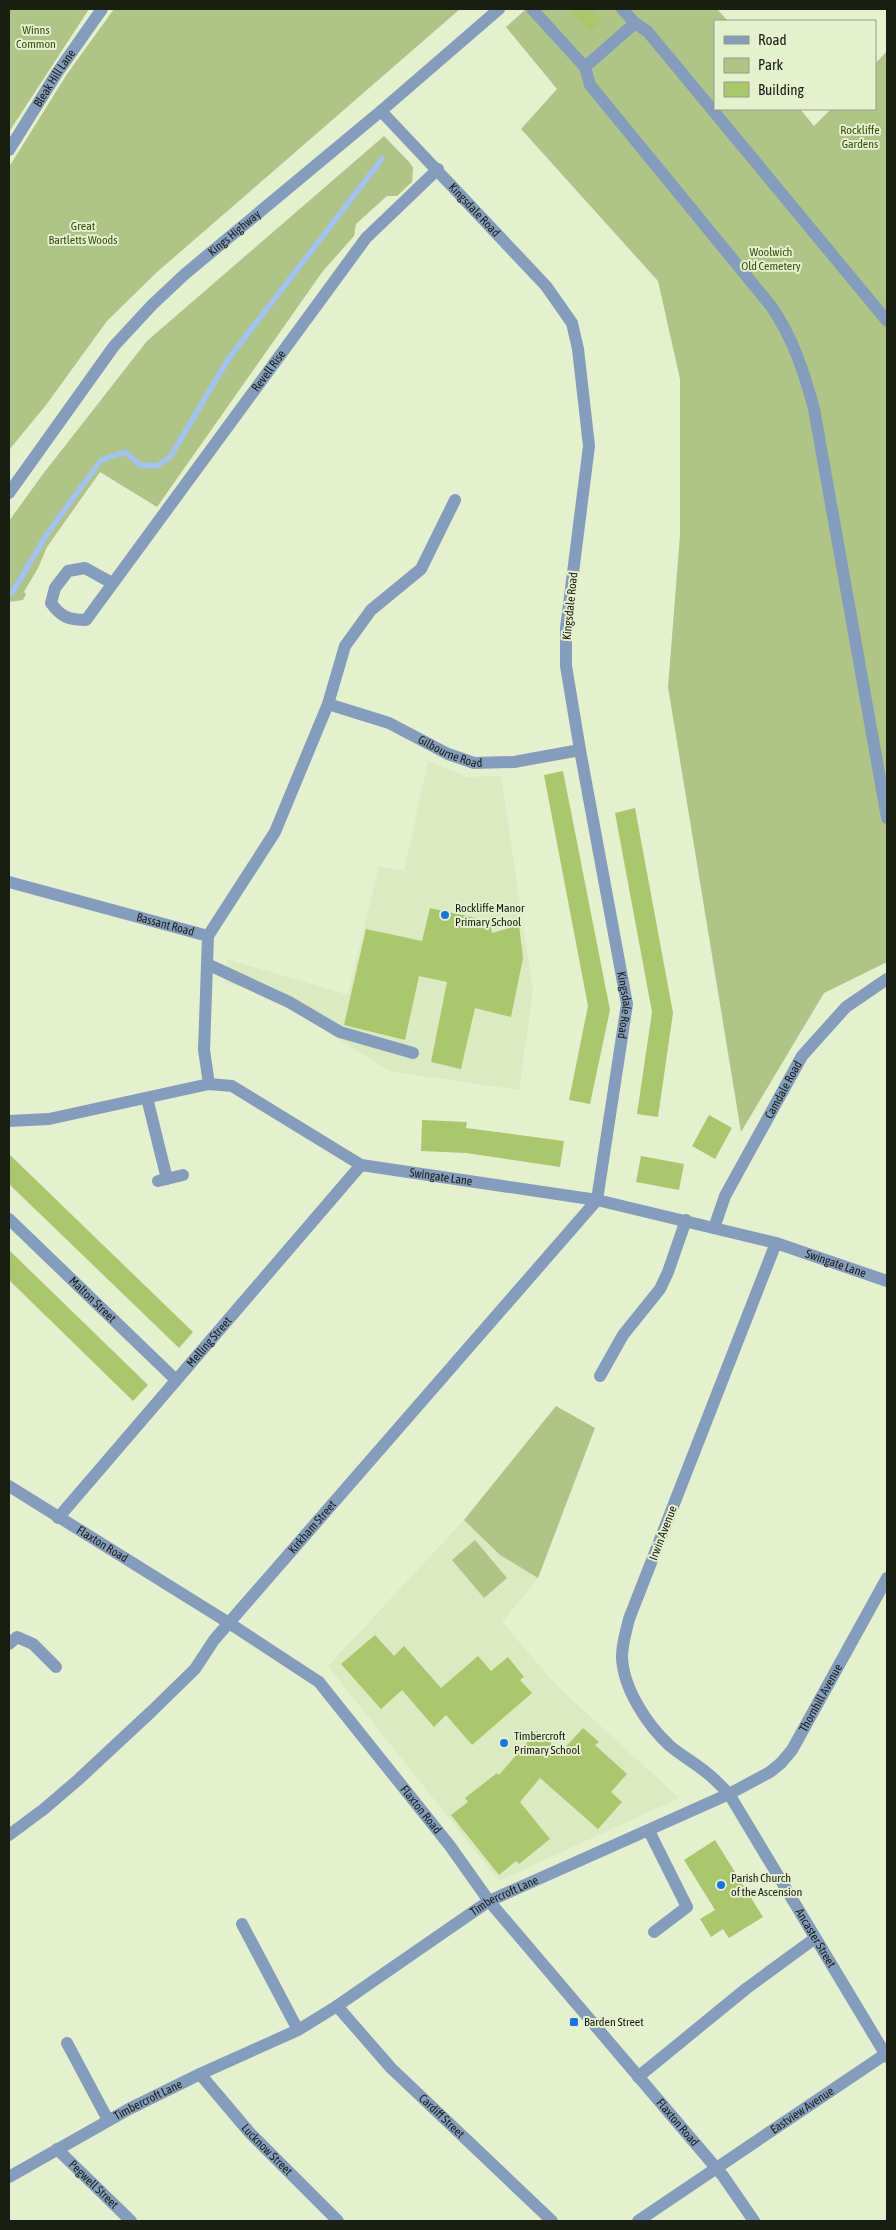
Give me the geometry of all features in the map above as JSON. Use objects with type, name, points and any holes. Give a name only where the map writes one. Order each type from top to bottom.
[{"type":"street","name":"Bleak Hill Lane","points":[[9,150],[57,73],[102,9]]},
{"type":"street","name":"Kings Highway","points":[[9,493],[114,346],[134,322],[185,274],[382,111],[499,9]]},
{"type":"street","points":[[532,9],[585,66],[590,85],[771,306],[786,328],[801,362],[814,410],[887,818]]},
{"type":"street","points":[[622,9],[635,24],[648,32],[887,321]]},
{"type":"street","points":[[585,66],[635,24]]},
{"type":"street","name":"Kingsdale Road","points":[[382,111],[546,286],[572,323],[578,349],[589,446],[566,628],[566,666],[627,1004],[597,1200]]},
{"type":"street","name":"Revell Rise","points":[[112,583],[84,568],[68,571],[55,588],[51,603],[59,614],[70,620],[86,620],[366,238],[438,169]]},
{"type":"street","points":[[208,936],[275,832],[328,704],[345,646],[370,610],[421,569],[455,500]]},
{"type":"street","name":"Gilbourne Road","points":[[328,704],[389,722],[448,754],[474,763],[514,762],[580,750]]},
{"type":"street","name":"Bassant Road","points":[[9,882],[208,936],[204,1050],[209,1084]]},
{"type":"street","points":[[207,964],[289,1002],[340,1032],[413,1053]]},
{"type":"street","name":"Camdale Road","points":[[714,1228],[725,1196],[802,1056],[846,1007],[887,979]]},
{"type":"street","name":"Swingate Lane","points":[[9,1121],[50,1119],[209,1084],[232,1086],[361,1165],[597,1200],[776,1243],[887,1280]]},
{"type":"street","points":[[147,1098],[163,1180],[183,1175]]},
{"type":"street","name":"Melling Street","points":[[58,1518],[361,1165]]},
{"type":"street","name":"Kirkham Street","points":[[9,1835],[44,1810],[79,1779],[195,1669],[214,1640],[597,1200]]},
{"type":"street","name":"Malton Street","points":[[9,1220],[176,1380]]},
{"type":"street","points":[[600,1376],[623,1335],[660,1289],[686,1220]]},
{"type":"street","name":"Irwin Avenue","points":[[729,1794],[707,1773],[669,1744],[635,1700],[626,1679],[622,1658],[623,1639],[776,1243]]},
{"type":"street","name":"Flaxton Road","points":[[9,1486],[229,1623],[319,1682],[450,1846],[489,1901],[716,2169],[754,2221]]},
{"type":"street","name":"Thornhill Avenue","points":[[729,1794],[770,1772],[792,1750],[887,1578]]},
{"type":"street","points":[[9,1644],[17,1637],[33,1644],[56,1668]]},
{"type":"street","name":"Timbercroft Lane","points":[[9,2176],[108,2120],[200,2074],[298,2030],[337,2006],[489,1901],[649,1832],[729,1794]]},
{"type":"street","name":"Ancaster Street","points":[[729,1794],[814,1939],[887,2054]]},
{"type":"street","points":[[649,1832],[687,1907],[654,1932]]},
{"type":"street","points":[[242,1924],[298,2030]]},
{"type":"street","points":[[638,2077],[747,1988],[814,1939]]},
{"type":"street","name":"Cardiff Street","points":[[337,2006],[391,2068],[552,2221]]},
{"type":"street","name":"Timbercroft Lane","points":[[67,2043],[108,2120]]},
{"type":"street","name":"Eastview Avenue","points":[[638,2221],[887,2054]]},
{"type":"street","name":"Lucknow Street","points":[[200,2074],[250,2133],[338,2221]]},
{"type":"street","name":"Pegwell Street","points":[[57,2149],[131,2221]]},
{"type":"shaded area","name":"Rockliffe Manor Primary School","points":[[428,761],[467,777],[501,776],[533,991],[519,1090],[389,1071],[285,1005],[224,981],[227,959],[348,995],[379,866],[404,871]]},
{"type":"shaded area","name":"Timbercroft Primary School","points":[[464,1520],[500,1555],[538,1578],[502,1622],[559,1688],[679,1798],[499,1881],[328,1666]]},
{"type":"green space","name":"Winns Common","points":[[9,9],[89,9],[9,132]]},
{"type":"green space","name":"Great Bartletts Woods","points":[[114,9],[460,9],[156,273],[107,321],[46,405],[9,450],[9,167],[67,74]]},
{"type":"green space","name":"Woolwich Old Cemetery","points":[[526,9],[717,9],[727,20],[714,20],[714,110],[801,110],[814,126],[830,110],[876,110],[876,63],[887,51],[887,962],[824,993],[741,1132],[668,687],[680,535],[680,379],[658,281],[521,129],[557,89],[506,27]]},
{"type":"green space","points":[[384,136],[410,163],[413,168],[412,182],[397,196],[387,196],[356,224],[354,236],[323,271],[157,507],[100,472],[47,547],[38,568],[24,592],[26,594],[23,600],[9,602],[9,521],[43,474],[147,341]]},
{"type":"green space","points":[[556,1406],[595,1428],[538,1578],[500,1555],[464,1520]]},
{"type":"green space","points":[[475,1540],[507,1578],[484,1598],[452,1560]]},
{"type":"building","points":[[568,9],[591,9],[602,21],[590,32]]},
{"type":"building","points":[[563,771],[610,1010],[590,1104],[569,1100],[588,1006],[544,775]]},
{"type":"building","points":[[635,808],[673,1013],[658,1117],[637,1114],[652,1012],[615,813]]},
{"type":"building","points":[[430,908],[490,921],[492,933],[519,925],[523,958],[511,1017],[475,1008],[461,1069],[431,1062],[447,982],[419,976],[405,1040],[344,1025],[366,929],[422,941]]},
{"type":"building","points":[[709,1115],[732,1128],[715,1159],[692,1146]]},
{"type":"building","points":[[422,1120],[467,1122],[466,1128],[564,1141],[560,1167],[466,1153],[421,1151]]},
{"type":"building","points":[[9,1154],[193,1332],[179,1348],[9,1184]]},
{"type":"building","points":[[641,1156],[684,1164],[679,1190],[636,1182]]},
{"type":"building","points":[[9,1250],[148,1385],[133,1401],[9,1280]]},
{"type":"building","points":[[375,1635],[394,1656],[404,1646],[441,1688],[478,1656],[491,1671],[508,1657],[524,1677],[520,1680],[532,1693],[472,1745],[446,1715],[434,1727],[402,1690],[381,1709],[341,1664]]},
{"type":"building","points":[[583,1728],[599,1742],[595,1745],[627,1774],[611,1792],[622,1802],[598,1829],[540,1778],[520,1802],[550,1839],[519,1864],[516,1861],[499,1875],[451,1815],[468,1802],[465,1798],[497,1773],[499,1775],[537,1731],[561,1752]]},
{"type":"building","name":"Parish Church of the Ascension","points":[[715,1840],[763,1917],[729,1938],[723,1929],[711,1937],[700,1919],[715,1910],[684,1860]]},
{"type":"waterway","points":[[12,593],[47,534],[101,460],[125,452],[140,465],[157,466],[170,457],[229,358],[382,159]]},
{"type":"place","name":"Rockliffe Manor Primary School","points":[[445,915]]},
{"type":"place","name":"Timbercroft Primary School","points":[[504,1743]]},
{"type":"place","name":"Parish Church of the Ascension","points":[[721,1885]]},
{"type":"place","name":"Barden Street","points":[[574,2022]]},
{"type":"park label","name":"Rockliffe Gardens","points":[[860,137]]}]
